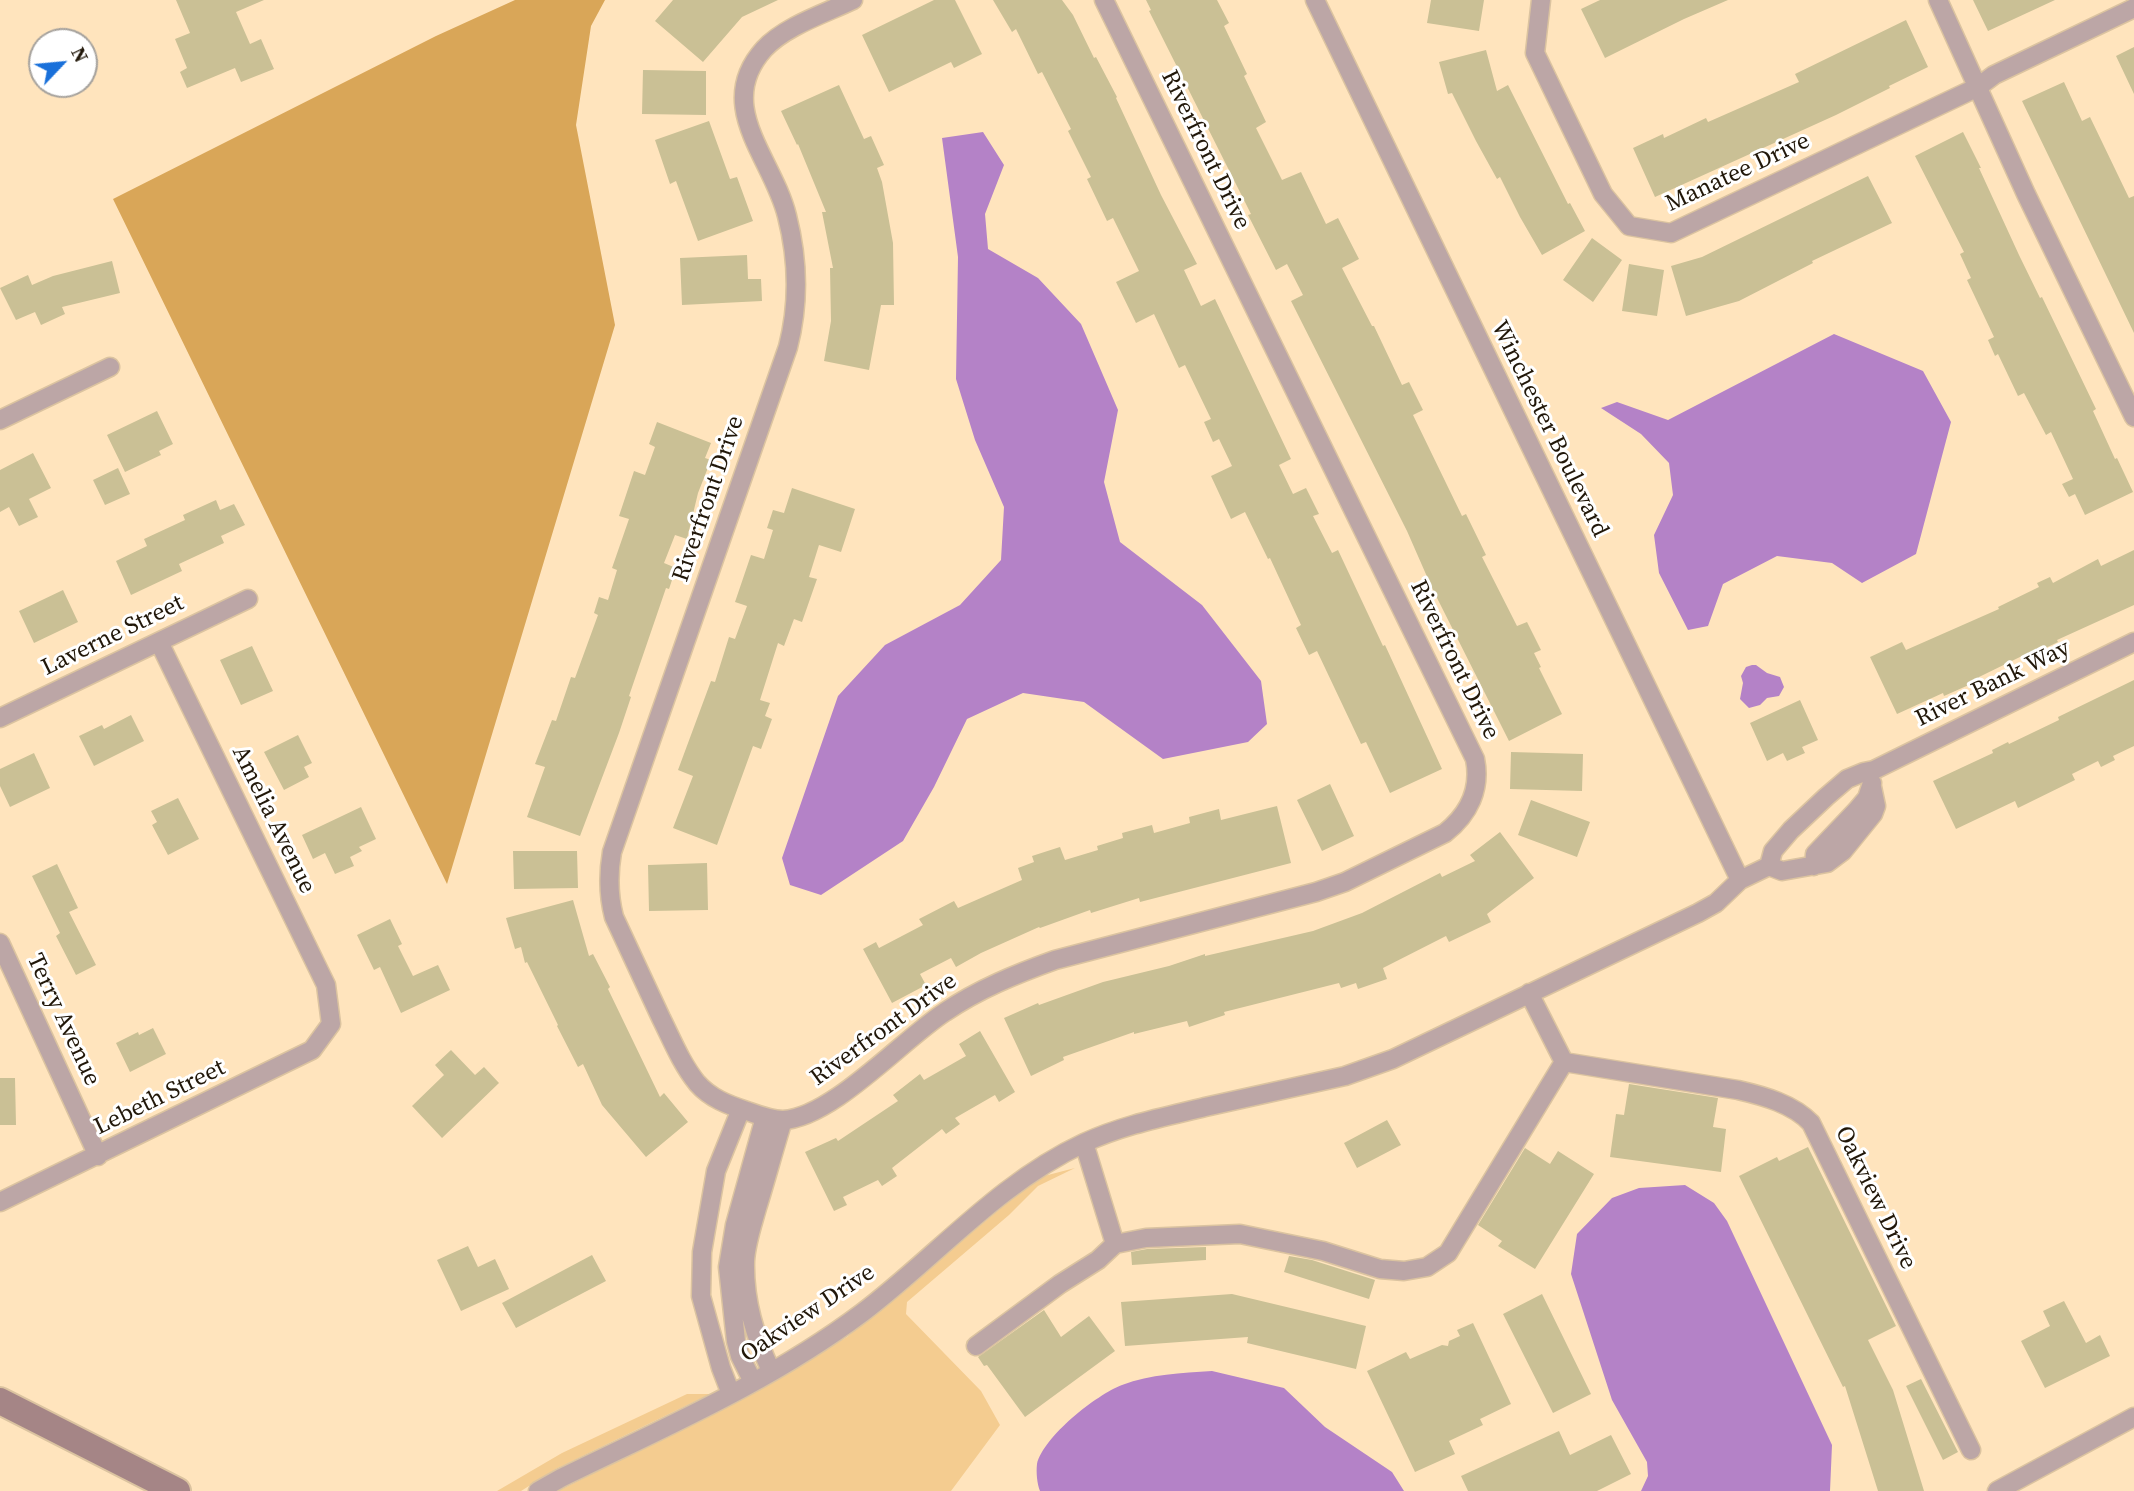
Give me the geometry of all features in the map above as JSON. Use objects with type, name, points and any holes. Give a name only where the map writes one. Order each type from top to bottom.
[{"type":"main road","points":[[0,1401],[177,1491]]},
{"type":"street","name":"Riverfront Drive","points":[[853,0],[783,33],[765,48],[753,64],[745,83],[743,107],[749,129],[778,187],[787,215],[794,252],[795,320],[784,360],[612,852],[608,875],[609,897],[614,917],[682,1061],[698,1085],[718,1100],[774,1118],[802,1116],[834,1100],[942,1014],[974,994],[1064,957],[1316,892],[1345,882],[1445,833],[1458,822],[1474,794],[1477,781],[1475,759],[1104,0]]},
{"type":"street","name":"Winchester Boulevard","points":[[1315,0],[1740,880]]},
{"type":"street","name":"Manatee Drive","points":[[1541,0],[1535,53],[1602,194],[1629,226],[1671,233],[1978,87],[1994,75],[2134,8]]},
{"type":"street","points":[[1938,0],[2026,194],[2134,417]]},
{"type":"street","points":[[0,420],[110,367]]},
{"type":"street","name":"Laverne Street","points":[[0,718],[248,599]]},
{"type":"street","name":"Amelia Avenue","points":[[159,642],[326,985],[331,1024]]},
{"type":"street","name":"River Bank Way","points":[[1814,866],[1815,854],[1867,798],[1873,779],[2134,642]]},
{"type":"street","name":"River Bank Way","points":[[1769,866],[1773,851],[1791,830],[1847,779],[1864,772],[1873,779]]},
{"type":"street","points":[[1740,880],[1769,866],[1783,871],[1827,863],[1835,857],[1873,814],[1873,779]]},
{"type":"street","points":[[1826,797],[1848,818],[1866,825]]},
{"type":"street","name":"Oakview Drive","points":[[538,1491],[732,1394],[798,1356],[862,1313],[1013,1186],[1084,1143],[1157,1118],[1345,1076],[1393,1059],[1698,913],[1716,903],[1740,880]]},
{"type":"street","name":"Terry Avenue","points":[[0,943],[98,1156]]},
{"type":"street","points":[[976,1346],[1060,1284],[1098,1260],[1115,1244],[1146,1238],[1240,1234],[1322,1251],[1380,1269],[1404,1271],[1427,1267],[1448,1253],[1564,1062],[1529,993]]},
{"type":"street","name":"Lebeth Street","points":[[0,1202],[312,1050],[331,1024]]},
{"type":"street","name":"Oakview Drive","points":[[1564,1062],[1738,1090],[1758,1095],[1804,1115],[1811,1123],[1971,1450]]},
{"type":"street","points":[[732,1394],[720,1368],[701,1296],[702,1252],[716,1171],[741,1109]]},
{"type":"street","points":[[753,1381],[740,1356],[732,1322],[729,1250],[743,1226],[774,1118]]},
{"type":"street","points":[[1084,1143],[1115,1244]]},
{"type":"street","points":[[707,1220],[743,1226]]},
{"type":"street","points":[[743,1226],[747,1247],[746,1287],[755,1334],[771,1371]]},
{"type":"street","points":[[1997,1491],[2134,1417]]},
{"type":"shaded area","points":[[515,0],[605,0],[591,26],[576,125],[615,325],[447,884],[113,199],[436,36]]},
{"type":"shaded area","points":[[983,132],[1004,165],[985,214],[988,249],[1038,278],[1081,324],[1118,410],[1104,482],[1120,542],[1202,605],[1261,681],[1267,724],[1248,742],[1163,759],[1084,702],[1023,693],[967,719],[934,787],[903,841],[821,895],[790,885],[782,858],[838,696],[885,645],[960,605],[1001,560],[1004,507],[975,440],[956,379],[958,257],[942,138]]},
{"type":"shaded area","points":[[1834,334],[1923,371],[1951,422],[1916,554],[1862,583],[1832,563],[1777,556],[1723,584],[1708,626],[1688,630],[1659,573],[1654,535],[1673,495],[1669,463],[1641,434],[1601,408],[1617,402],[1668,420]]},
{"type":"shaded area","points":[[1752,665],[1780,677],[1784,687],[1779,696],[1767,698],[1760,705],[1749,708],[1740,699],[1743,683],[1741,676],[1746,667]]},
{"type":"shaded area","points":[[1075,1168],[1038,1186],[1009,1215],[907,1302],[906,1314],[981,1391],[1000,1425],[951,1491],[558,1491],[745,1398],[847,1337],[1019,1193],[1044,1176]]},
{"type":"shaded area","points":[[1685,1185],[1714,1203],[1727,1221],[1832,1445],[1830,1491],[1641,1491],[1648,1476],[1647,1462],[1612,1400],[1571,1274],[1577,1234],[1612,1198],[1639,1188]]},
{"type":"shaded area","points":[[1212,1371],[1284,1388],[1325,1427],[1392,1472],[1404,1491],[1040,1491],[1037,1464],[1042,1453],[1060,1429],[1086,1407],[1111,1390],[1144,1378]]},
{"type":"shaded area","points":[[687,1394],[710,1394],[556,1469],[521,1491],[497,1491],[562,1453]]},
{"type":"building","points":[[176,0],[264,0],[236,12],[250,44],[261,39],[274,69],[241,82],[235,68],[187,88],[180,72],[187,68],[175,39],[190,33]]},
{"type":"building","points":[[673,0],[778,0],[742,17],[703,62],[655,21]]},
{"type":"building","points":[[934,0],[955,0],[982,54],[954,68],[951,62],[889,92],[862,35]]},
{"type":"building","points":[[993,0],[1062,0],[1073,15],[1117,97],[1161,195],[1197,264],[1184,270],[1201,306],[1215,299],[1291,459],[1279,465],[1293,494],[1306,488],[1319,514],[1313,516],[1332,553],[1338,550],[1442,769],[1390,793],[1366,742],[1361,744],[1317,651],[1309,655],[1296,628],[1301,625],[1245,512],[1231,519],[1211,476],[1232,466],[1219,439],[1213,442],[1204,422],[1211,419],[1185,365],[1179,368],[1154,314],[1136,323],[1116,282],[1139,271],[1113,218],[1107,221],[1087,179],[1091,177],[1068,131],[1071,129],[1042,72],[1038,74],[1016,29],[1012,32]]},
{"type":"building","points":[[1146,0],[1217,0],[1229,23],[1224,26],[1247,74],[1244,76],[1266,122],[1256,128],[1282,180],[1301,172],[1326,224],[1338,218],[1359,259],[1342,268],[1402,385],[1409,382],[1423,410],[1413,415],[1462,516],[1466,514],[1486,555],[1482,557],[1517,626],[1527,622],[1541,650],[1534,653],[1562,714],[1509,741],[1291,301],[1303,295],[1287,264],[1276,270]]},
{"type":"building","points":[[1431,0],[1484,0],[1479,31],[1427,23]]},
{"type":"building","points":[[1600,0],[1728,0],[1605,58],[1581,9]]},
{"type":"building","points":[[1973,0],[2055,0],[1988,31]]},
{"type":"building","points":[[1906,20],[1928,67],[1836,115],[1655,197],[1633,148],[1663,134],[1664,138],[1706,118],[1708,122],[1799,82],[1795,74]]},
{"type":"building","points":[[2134,47],[2134,94],[2116,56]]},
{"type":"building","points":[[1486,50],[1497,91],[1508,85],[1568,204],[1570,203],[1585,231],[1542,255],[1500,177],[1497,179],[1452,93],[1448,94],[1439,62]]},
{"type":"building","points":[[643,70],[706,71],[706,115],[642,114]]},
{"type":"building","points":[[2064,82],[2082,121],[2090,117],[2129,198],[2134,196],[2134,333],[2022,101]]},
{"type":"building","points":[[839,85],[864,139],[871,136],[884,165],[877,168],[893,243],[894,305],[881,305],[869,370],[824,361],[831,321],[830,268],[833,268],[822,212],[826,212],[781,111]]},
{"type":"building","points":[[709,121],[730,179],[737,177],[753,221],[698,241],[676,181],[670,184],[655,140]]},
{"type":"building","points":[[1963,132],[2019,255],[2096,409],[2093,411],[2115,459],[2117,458],[2133,492],[2085,515],[2075,494],[2069,497],[2062,484],[2073,479],[2051,432],[2046,435],[2024,393],[2018,396],[1998,354],[1995,356],[1988,340],[1994,337],[1967,280],[1971,278],[1960,254],[1964,252],[1915,156]]},
{"type":"building","points":[[1868,176],[1892,223],[1812,261],[1813,263],[1739,301],[1686,316],[1671,266],[1702,257]]},
{"type":"building","points":[[1592,238],[1622,260],[1593,302],[1563,280]]},
{"type":"building","points":[[747,255],[748,279],[761,279],[762,301],[682,305],[680,258]]},
{"type":"building","points":[[112,261],[120,293],[62,307],[65,314],[41,325],[35,312],[16,320],[0,288],[28,275],[32,285],[53,276]]},
{"type":"building","points":[[1629,264],[1664,270],[1657,316],[1622,311]]},
{"type":"building","points":[[157,411],[173,444],[159,451],[161,455],[125,472],[107,435]]},
{"type":"building","points":[[657,422],[711,443],[705,458],[711,460],[698,493],[687,539],[675,535],[664,563],[676,568],[669,589],[666,588],[619,733],[580,836],[527,817],[545,767],[535,764],[552,720],[556,721],[571,677],[575,678],[598,615],[594,613],[599,597],[608,600],[617,570],[612,568],[629,519],[619,516],[634,471],[645,475],[655,447],[649,444]]},
{"type":"building","points":[[33,453],[51,488],[29,499],[38,517],[19,526],[9,507],[0,512],[0,470]]},
{"type":"building","points":[[118,468],[130,494],[105,505],[93,480]]},
{"type":"building","points":[[792,488],[855,509],[841,552],[819,545],[809,577],[817,579],[802,622],[794,619],[784,646],[778,643],[760,700],[770,703],[765,716],[772,719],[761,749],[753,746],[717,845],[673,828],[693,776],[678,770],[711,681],[715,682],[729,637],[735,639],[747,606],[735,602],[751,555],[764,559],[773,530],[767,528],[773,510],[784,513]]},
{"type":"building","points":[[216,500],[220,510],[234,504],[245,525],[221,536],[224,543],[179,564],[182,571],[131,595],[116,561],[147,546],[144,539],[185,520],[183,515]]},
{"type":"building","points":[[2134,550],[2134,605],[2057,640],[2058,642],[2023,659],[2022,656],[1979,677],[1980,680],[1897,714],[1870,657],[1902,642],[1906,650],[1999,609],[1998,607],[2039,587],[2037,583],[2050,577],[2053,583],[2098,559],[2101,566]]},
{"type":"building","points":[[63,590],[78,622],[34,643],[19,611]]},
{"type":"building","points":[[252,646],[273,691],[241,705],[220,660]]},
{"type":"building","points":[[2134,680],[2134,746],[2113,756],[2115,760],[2101,767],[2098,761],[2072,774],[2075,780],[2018,808],[2015,801],[1956,829],[1933,781]]},
{"type":"building","points":[[1800,700],[1818,740],[1802,747],[1805,753],[1787,761],[1783,753],[1767,761],[1750,723]]},
{"type":"building","points":[[131,715],[144,741],[94,766],[79,736],[102,725],[104,729]]},
{"type":"building","points":[[298,735],[312,763],[304,767],[309,777],[284,790],[264,752]]},
{"type":"building","points":[[1511,752],[1583,754],[1582,791],[1510,789]]},
{"type":"building","points":[[34,753],[50,788],[10,807],[0,786],[0,769]]},
{"type":"building","points":[[1330,784],[1354,836],[1322,851],[1297,800]]},
{"type":"building","points":[[178,798],[199,839],[168,855],[152,825],[157,822],[151,811]]},
{"type":"building","points":[[1531,800],[1590,822],[1577,857],[1518,835]]},
{"type":"building","points":[[1277,806],[1291,863],[1140,902],[1139,898],[1091,913],[1090,910],[1039,927],[956,967],[951,958],[920,974],[926,985],[892,1003],[863,949],[876,942],[879,948],[923,925],[919,919],[954,901],[958,908],[1022,880],[1018,868],[1034,862],[1032,856],[1060,847],[1065,860],[1098,850],[1097,846],[1123,838],[1122,833],[1152,825],[1154,833],[1190,823],[1189,817],[1219,809],[1221,820]]},
{"type":"building","points":[[361,807],[376,839],[359,847],[362,851],[350,857],[354,866],[335,874],[325,853],[313,859],[302,835]]},
{"type":"building","points":[[1500,832],[1534,878],[1487,914],[1491,922],[1449,942],[1446,936],[1383,968],[1387,979],[1358,989],[1356,983],[1341,988],[1339,983],[1224,1012],[1225,1015],[1189,1027],[1187,1021],[1134,1032],[1063,1057],[1064,1060],[1031,1076],[1004,1018],[1038,1003],[1039,1005],[1103,982],[1205,954],[1313,931],[1362,913],[1440,873],[1442,877],[1475,861],[1470,855]]},
{"type":"building","points":[[513,851],[577,851],[578,888],[514,889]]},
{"type":"building","points":[[707,863],[708,910],[649,911],[648,865]]},
{"type":"building","points":[[57,864],[78,908],[69,912],[96,965],[76,975],[56,936],[60,933],[32,876]]},
{"type":"building","points":[[573,900],[589,956],[593,954],[610,987],[608,989],[660,1097],[664,1093],[688,1122],[646,1157],[602,1105],[583,1064],[578,1067],[527,962],[525,963],[521,947],[515,949],[506,918]]},
{"type":"building","points":[[390,919],[402,944],[398,946],[413,976],[438,965],[450,990],[401,1013],[380,967],[374,970],[357,935]]},
{"type":"building","points":[[153,1028],[166,1054],[130,1072],[116,1043]]},
{"type":"building","points":[[980,1031],[1015,1092],[999,1102],[995,1095],[955,1118],[960,1124],[946,1134],[942,1129],[892,1168],[897,1176],[882,1186],[878,1180],[843,1197],[847,1205],[834,1211],[805,1152],[836,1138],[838,1141],[898,1101],[893,1095],[920,1074],[924,1080],[966,1056],[959,1044]]},
{"type":"building","points":[[451,1050],[475,1075],[484,1067],[499,1083],[442,1138],[412,1106],[444,1075],[435,1065]]},
{"type":"building","points":[[0,1078],[15,1078],[16,1125],[0,1125]]},
{"type":"building","points":[[1629,1084],[1718,1098],[1713,1127],[1726,1129],[1721,1172],[1610,1157],[1616,1114],[1624,1115]]},
{"type":"building","points":[[1387,1120],[1401,1145],[1357,1168],[1344,1143]]},
{"type":"building","points":[[1808,1147],[1896,1326],[1868,1340],[1893,1390],[1924,1491],[1878,1491],[1845,1386],[1843,1387],[1739,1176],[1777,1157],[1779,1161]]},
{"type":"building","points":[[1525,1148],[1550,1164],[1558,1151],[1594,1174],[1535,1269],[1498,1246],[1502,1241],[1478,1225]]},
{"type":"building","points":[[468,1246],[478,1267],[495,1259],[509,1289],[461,1311],[437,1260]]},
{"type":"building","points":[[1206,1247],[1206,1260],[1132,1265],[1131,1252]]},
{"type":"building","points":[[592,1255],[606,1281],[516,1328],[502,1303]]},
{"type":"building","points":[[1289,1256],[1312,1260],[1375,1280],[1369,1299],[1284,1272]]},
{"type":"building","points":[[1232,1294],[1366,1326],[1356,1369],[1247,1343],[1248,1337],[1125,1346],[1121,1302]]},
{"type":"building","points":[[1542,1294],[1591,1394],[1553,1413],[1503,1314]]},
{"type":"building","points":[[2064,1301],[2086,1343],[2100,1335],[2110,1356],[2045,1388],[2021,1341],[2050,1326],[2043,1311]]},
{"type":"building","points":[[1044,1310],[1061,1337],[1089,1316],[1115,1351],[1025,1417],[987,1365],[984,1366],[978,1357]]},
{"type":"building","points":[[1473,1323],[1511,1404],[1480,1419],[1483,1425],[1449,1441],[1455,1454],[1415,1472],[1367,1371],[1406,1352],[1410,1359],[1442,1345],[1448,1346],[1449,1341],[1460,1336],[1457,1330]]},
{"type":"building","points":[[1921,1379],[1958,1452],[1943,1460],[1906,1386]]},
{"type":"building","points":[[1559,1431],[1570,1455],[1611,1435],[1631,1474],[1597,1491],[1468,1491],[1461,1476]]}]
